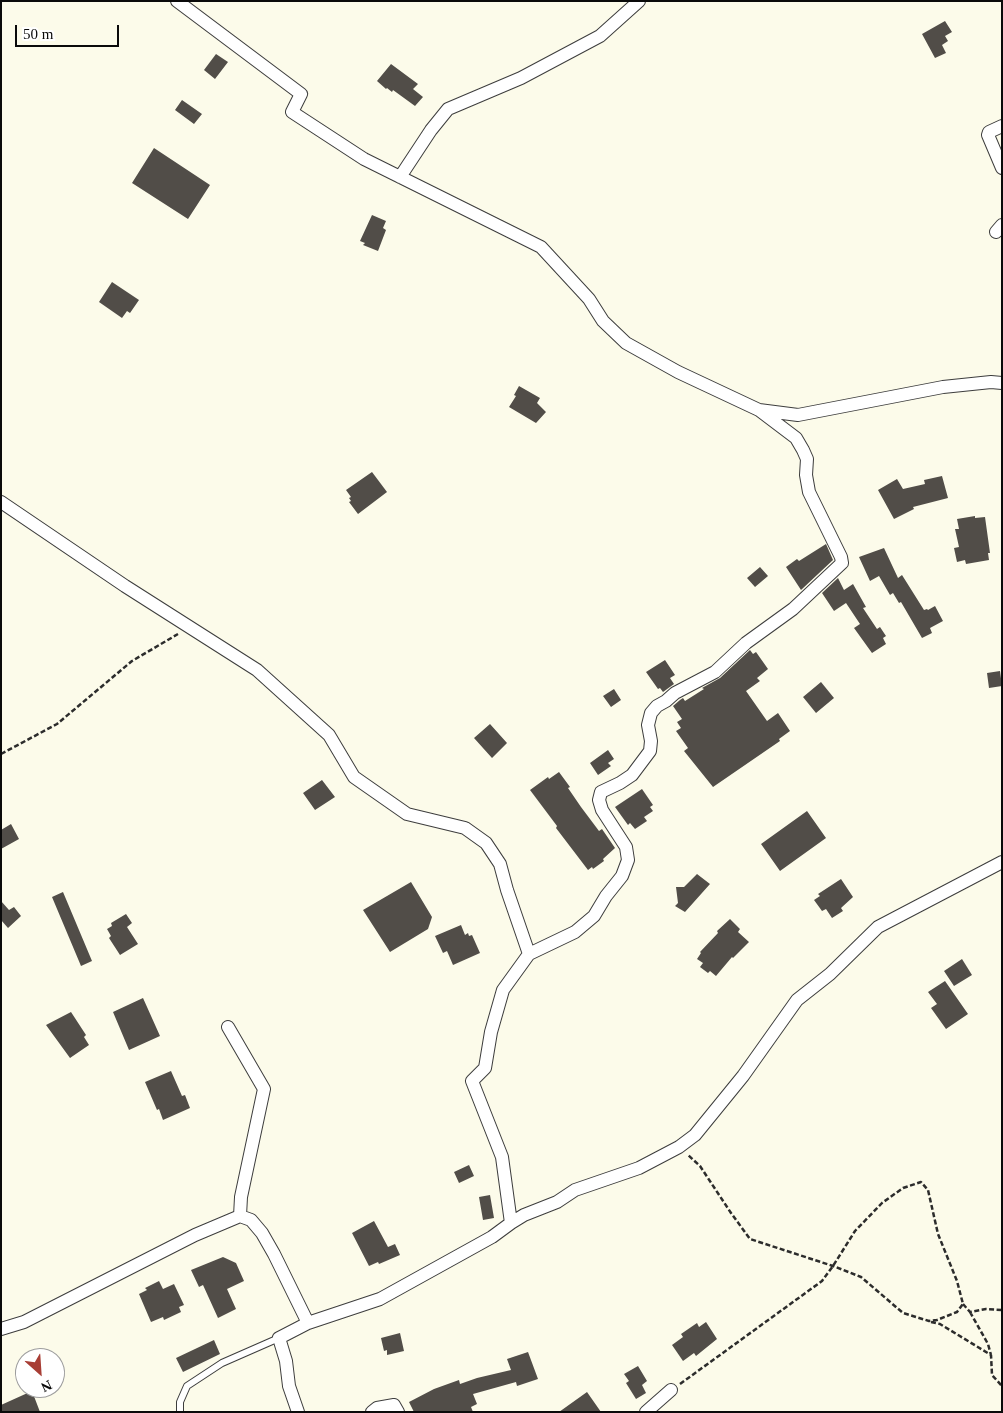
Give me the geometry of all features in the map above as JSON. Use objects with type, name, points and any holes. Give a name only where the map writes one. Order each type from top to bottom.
[{"type":"street","points":[[176,1],[301,94],[292,112],[364,159],[541,247],[589,299],[603,321],[626,342],[678,372],[759,410],[796,438],[807,458],[806,474],[809,492],[841,557],[842,563],[793,608],[746,643],[714,672],[675,693],[657,706],[651,713],[648,726],[651,740],[650,751],[632,775],[602,792],[599,800],[602,810],[626,847],[628,860],[622,876],[606,896],[594,916],[575,932],[529,954],[503,990],[485,1068],[472,1081],[502,1157],[511,1223]]},
{"type":"street","points":[[400,177],[448,109],[521,78],[600,36],[638,1]]},
{"type":"street","points":[[1002,126],[989,132],[988,135],[1002,168]]},
{"type":"street","points":[[759,410],[798,415],[943,387],[990,382],[1002,383]]},
{"type":"street","points":[[1,502],[125,586],[257,670],[329,736],[354,777],[407,814],[465,828],[486,843],[500,864],[529,954]]},
{"type":"street","points":[[298,1412],[288,1386],[286,1361],[279,1338],[308,1323],[380,1299],[492,1237],[524,1215],[557,1202],[575,1190],[639,1168],[679,1147],[695,1135],[742,1076],[797,1000],[830,974],[878,927],[1002,862]]},
{"type":"street","points":[[228,1027],[264,1089],[241,1197],[240,1216]]},
{"type":"street","points":[[1,1329],[24,1322],[196,1235],[240,1216],[251,1220],[262,1233],[308,1323]]},
{"type":"street","points":[[646,1412],[671,1390]]},
{"type":"street","points":[[372,1412],[377,1408],[394,1405],[398,1412]]},
{"type":"lane","points":[[180,1412],[180,1402],[187,1386],[222,1363],[279,1338]]},
{"type":"path","points":[[1,754],[56,724],[132,661],[191,628]]},
{"type":"path","points":[[679,1147],[700,1166],[750,1239],[833,1266],[860,1277],[904,1313],[940,1324],[991,1356]]},
{"type":"path","points":[[671,1390],[822,1281],[855,1231],[882,1203],[903,1188],[921,1182],[928,1190],[938,1234],[957,1281],[963,1304],[970,1312],[988,1344],[992,1375],[1002,1386]]},
{"type":"path","points":[[929,1321],[957,1312],[963,1304]]},
{"type":"path","points":[[970,1312],[986,1309],[1002,1310]]},
{"type":"building","points":[[945,21],[952,32],[945,36],[948,41],[942,45],[946,53],[935,58],[922,34]]},
{"type":"building","points":[[216,54],[228,62],[215,79],[204,70]]},
{"type":"building","points":[[391,64],[418,84],[413,89],[423,97],[415,106],[393,90],[392,92],[386,89],[377,81]]},
{"type":"building","points":[[182,100],[202,114],[194,124],[175,110]]},
{"type":"building","points":[[154,148],[210,185],[188,219],[132,183]]},
{"type":"building","points":[[372,215],[386,221],[383,228],[386,230],[378,251],[363,245],[365,243],[360,241]]},
{"type":"building","points":[[112,282],[139,300],[130,313],[127,311],[122,318],[99,302]]},
{"type":"building","points":[[519,386],[540,398],[537,403],[546,412],[536,423],[509,407],[516,396],[514,395]]},
{"type":"building","points":[[372,472],[387,492],[358,514],[349,502],[351,497],[346,490]]},
{"type":"building","points":[[942,476],[948,498],[913,507],[914,509],[894,519],[878,490],[897,479],[903,489],[925,484],[924,480]]},
{"type":"building","points":[[975,516],[975,518],[985,517],[990,553],[988,553],[989,560],[966,564],[965,560],[957,562],[954,548],[959,547],[955,529],[959,529],[957,519]]},
{"type":"building","points":[[826,544],[833,560],[801,590],[786,567]]},
{"type":"building","points":[[884,548],[898,578],[902,575],[924,610],[935,606],[943,621],[930,628],[932,633],[922,638],[901,602],[899,603],[893,593],[890,595],[879,576],[870,581],[859,557]]},
{"type":"building","points":[[760,567],[768,576],[755,587],[747,578]]},
{"type":"building","points":[[838,578],[844,590],[853,584],[866,607],[863,608],[877,629],[880,627],[886,636],[883,638],[886,644],[872,653],[854,628],[860,624],[846,603],[834,611],[822,593]]},
{"type":"building","points":[[750,650],[753,654],[756,652],[768,669],[757,678],[760,681],[746,691],[767,721],[778,713],[790,731],[779,739],[780,741],[713,787],[684,751],[688,748],[676,731],[681,728],[677,722],[682,719],[673,706],[683,698],[685,701],[704,689],[702,688],[720,678]]},
{"type":"building","points":[[665,660],[675,675],[670,678],[674,684],[663,692],[660,688],[658,689],[646,672]]},
{"type":"building","points":[[1000,671],[1002,686],[989,688],[987,673]]},
{"type":"building","points":[[821,682],[834,698],[816,713],[803,697]]},
{"type":"building","points":[[614,689],[621,700],[611,707],[603,696]]},
{"type":"building","points":[[490,724],[507,743],[492,758],[474,738]]},
{"type":"building","points":[[608,750],[614,759],[608,763],[611,766],[598,775],[590,763]]},
{"type":"building","points":[[559,772],[581,807],[599,831],[602,829],[615,848],[603,859],[604,861],[593,869],[592,867],[588,870],[530,790],[548,777],[549,779]]},
{"type":"building","points":[[322,780],[335,797],[315,810],[303,793]]},
{"type":"building","points":[[642,789],[653,805],[650,807],[653,811],[644,817],[647,821],[635,829],[630,823],[628,825],[615,807]]},
{"type":"building","points":[[807,811],[826,838],[780,871],[761,844]]},
{"type":"building","points":[[11,824],[19,839],[1,849],[1,830]]},
{"type":"building","points":[[697,874],[710,884],[685,912],[675,906],[678,903],[676,887],[684,887]]},
{"type":"building","points":[[841,879],[853,897],[841,908],[843,911],[832,918],[826,909],[822,911],[814,900],[820,896],[818,894]]},
{"type":"building","points":[[411,882],[432,917],[428,929],[390,952],[363,910]]},
{"type":"building","points":[[63,892],[92,961],[81,966],[52,897]]},
{"type":"building","points":[[1,901],[9,910],[14,907],[21,916],[8,928],[1,920]]},
{"type":"building","points":[[126,914],[132,923],[127,927],[138,944],[120,955],[109,938],[111,936],[107,929],[112,926],[111,923]]},
{"type":"building","points":[[730,919],[740,929],[738,932],[749,942],[732,957],[716,976],[700,967],[703,963],[697,959],[700,952],[718,933],[717,931]]},
{"type":"building","points":[[461,925],[465,935],[468,933],[469,936],[472,935],[480,953],[453,965],[447,951],[443,953],[435,936]]},
{"type":"building","points":[[962,959],[972,975],[954,986],[944,971]]},
{"type":"building","points":[[945,981],[968,1014],[946,1029],[931,1008],[937,1004],[928,992]]},
{"type":"building","points":[[143,998],[160,1036],[129,1050],[113,1012]]},
{"type":"building","points":[[71,1012],[86,1035],[84,1037],[89,1045],[70,1058],[46,1025]]},
{"type":"building","points":[[171,1071],[182,1096],[185,1095],[190,1108],[163,1120],[145,1082]]},
{"type":"building","points":[[469,1165],[474,1176],[459,1183],[454,1172]]},
{"type":"building","points":[[490,1195],[494,1218],[483,1220],[479,1197]]},
{"type":"building","points":[[374,1221],[388,1247],[395,1244],[400,1255],[369,1266],[352,1233]]},
{"type":"building","points":[[223,1257],[236,1263],[244,1281],[227,1289],[236,1309],[218,1318],[203,1285],[199,1287],[191,1270]]},
{"type":"building","points":[[159,1281],[163,1289],[174,1284],[184,1305],[179,1307],[181,1312],[164,1320],[163,1317],[151,1322],[139,1294],[147,1290],[145,1288]]},
{"type":"building","points":[[706,1322],[717,1339],[696,1356],[694,1353],[683,1361],[672,1345],[683,1337],[681,1334],[697,1323],[699,1327]]},
{"type":"building","points":[[400,1333],[404,1351],[387,1355],[387,1350],[384,1351],[381,1338]]},
{"type":"building","points":[[214,1340],[220,1354],[183,1372],[176,1358]]},
{"type":"building","points":[[528,1352],[538,1379],[517,1386],[516,1382],[473,1394],[477,1404],[471,1407],[473,1412],[414,1412],[409,1402],[434,1389],[459,1380],[460,1384],[511,1370],[507,1359]]},
{"type":"building","points":[[638,1366],[647,1381],[642,1385],[646,1393],[636,1399],[626,1383],[629,1381],[624,1374]]},
{"type":"building","points":[[587,1392],[601,1412],[559,1412]]},
{"type":"building","points":[[16,1398],[35,1398],[40,1412],[1,1412],[1,1405]]}]
